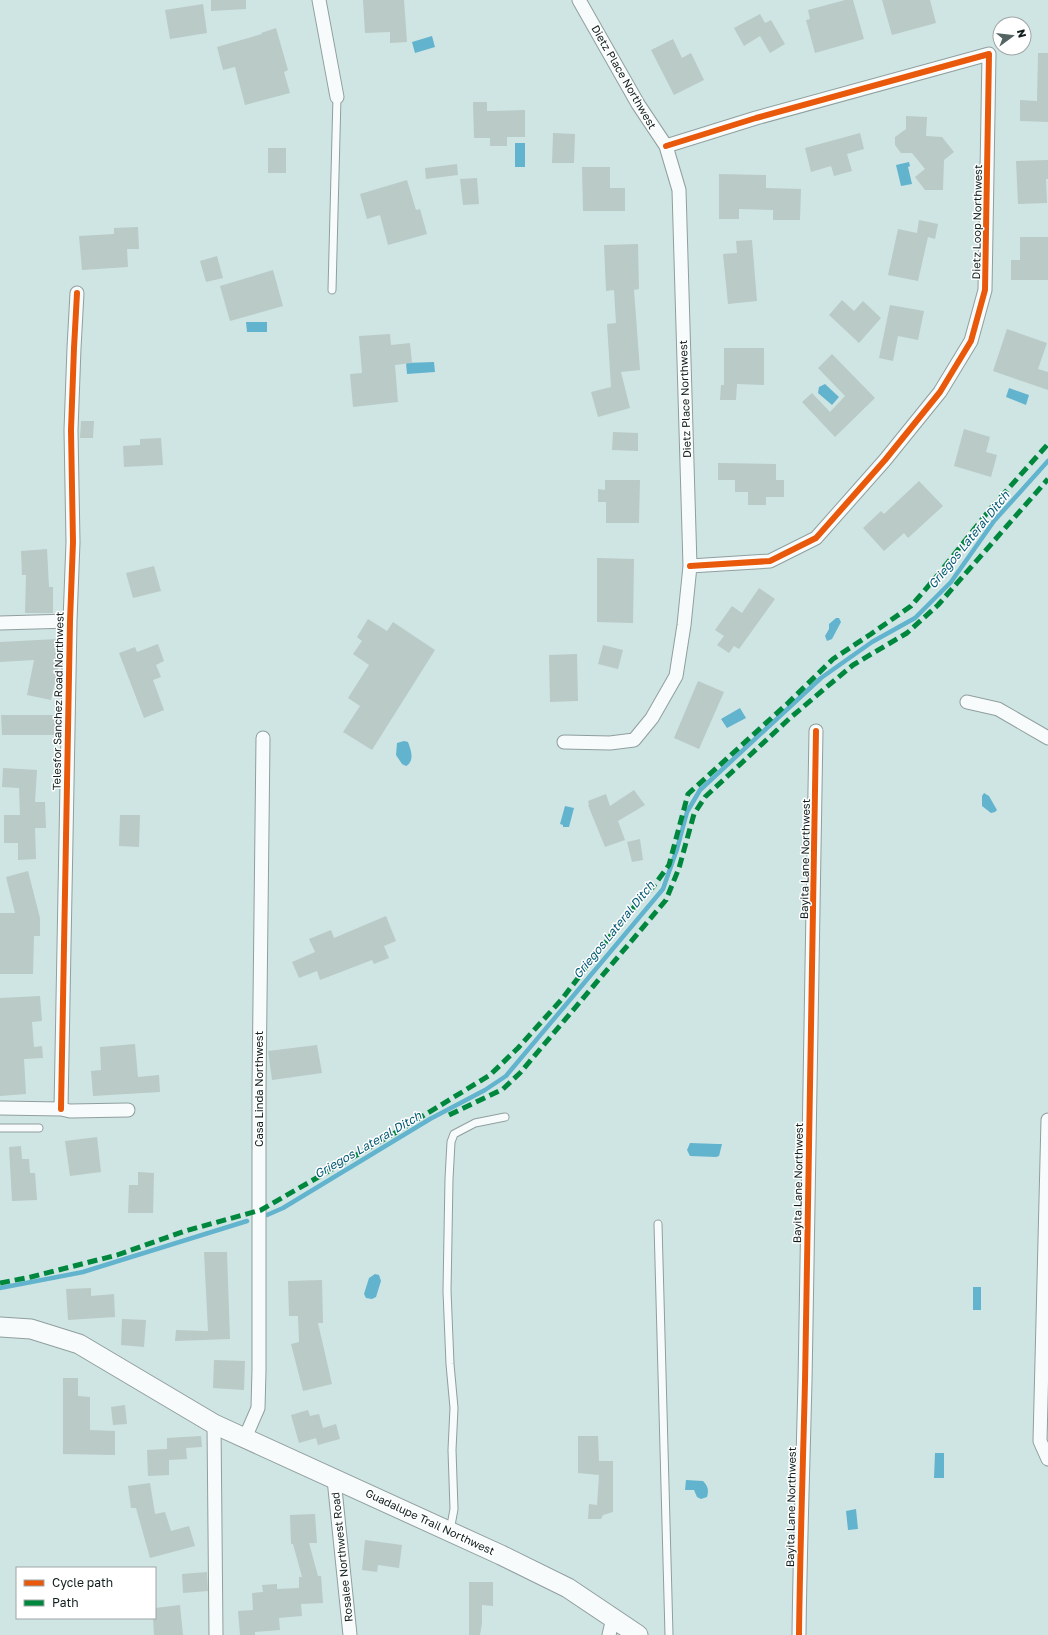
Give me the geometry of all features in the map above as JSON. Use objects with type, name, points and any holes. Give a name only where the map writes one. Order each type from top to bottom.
[{"type":"street","points":[[319,0],[337,97]]},
{"type":"street","name":"Dietz Place Northwest","points":[[564,742],[610,743],[634,740],[652,718],[676,676],[684,625],[690,566],[679,190],[666,146],[638,104],[580,0]]},
{"type":"street","name":"Dietz Loop Northwest","points":[[666,146],[756,118],[989,54],[985,290],[971,341],[940,392],[885,460],[816,538],[770,561],[690,566]]},
{"type":"street","name":"Telesfor Sanchez Road Northwest","points":[[61,1109],[70,622],[73,542],[72,415],[77,293]]},
{"type":"street","points":[[0,623],[70,622]]},
{"type":"street","points":[[967,702],[998,709],[1048,738]]},
{"type":"street","name":"Bayita Lane Northwest","points":[[799,1635],[800,1531],[805,1383],[814,941],[816,731]]},
{"type":"street","name":"Casa Linda Northwest","points":[[245,1438],[258,1408],[259,1370],[258,1089],[263,738]]},
{"type":"street","points":[[0,1108],[61,1109],[70,1111],[128,1110]]},
{"type":"street","points":[[1048,1120],[1040,1441],[1048,1459]]},
{"type":"street","name":"Guadalupe Trail Northwest","points":[[0,1327],[31,1329],[79,1344],[214,1424],[502,1555],[568,1588],[611,1627],[638,1635]]},
{"type":"street","points":[[214,1424],[216,1635]]},
{"type":"street","name":"Rosalee Northwest Road","points":[[334,1479],[350,1635]]},
{"type":"lane","points":[[332,290],[337,97]]},
{"type":"lane","points":[[450,1531],[454,1509],[452,1450],[454,1408],[450,1364],[447,1291],[451,1142],[454,1134],[475,1123],[505,1117]]},
{"type":"lane","points":[[0,1128],[39,1128]]},
{"type":"lane","points":[[658,1224],[669,1635]]},
{"type":"water","points":[[432,36],[435,47],[415,53],[412,42]]},
{"type":"water","points":[[515,143],[525,143],[525,167],[515,167]]},
{"type":"water","points":[[909,162],[910,166],[908,167],[912,184],[901,186],[896,165]]},
{"type":"water","points":[[246,322],[267,322],[267,332],[247,332]]},
{"type":"water","points":[[434,362],[435,372],[407,374],[406,363]]},
{"type":"water","points":[[825,384],[839,397],[832,405],[818,393],[819,387]]},
{"type":"water","points":[[1009,388],[1029,395],[1026,405],[1006,397]]},
{"type":"water","points":[[836,618],[839,618],[841,622],[832,639],[827,641],[825,636],[829,629],[829,624]]},
{"type":"water","points":[[740,708],[746,718],[727,728],[721,719]]},
{"type":"water","points":[[404,741],[408,742],[412,755],[411,761],[406,766],[402,764],[396,755],[397,743]]},
{"type":"water","points":[[984,793],[989,796],[997,810],[995,812],[991,813],[982,806],[982,796]]},
{"type":"water","points":[[565,806],[574,808],[569,827],[563,827],[563,825],[560,824]]},
{"type":"water","points":[[690,1143],[722,1144],[719,1156],[716,1157],[690,1156],[687,1150]]},
{"type":"water","points":[[375,1274],[379,1275],[381,1281],[376,1297],[372,1299],[366,1298],[364,1294],[369,1278]]},
{"type":"water","points":[[973,1287],[981,1287],[981,1310],[973,1310]]},
{"type":"water","points":[[935,1453],[944,1453],[944,1478],[934,1478]]},
{"type":"water","points":[[686,1480],[703,1481],[708,1488],[707,1497],[701,1499],[697,1497],[694,1490],[685,1490]]},
{"type":"water","points":[[856,1509],[858,1529],[848,1530],[846,1511]]},
{"type":"building","points":[[211,0],[246,0],[246,9],[211,11]]},
{"type":"building","points":[[363,0],[404,0],[407,42],[390,43],[390,32],[365,33]]},
{"type":"building","points":[[845,0],[853,0],[864,39],[815,53],[806,20],[810,19],[808,10]]},
{"type":"building","points":[[882,0],[930,0],[936,23],[892,35]]},
{"type":"building","points":[[203,4],[207,33],[170,39],[165,10]]},
{"type":"building","points":[[760,14],[765,23],[771,20],[785,44],[770,53],[760,36],[744,46],[734,28]]},
{"type":"building","points":[[276,28],[288,70],[284,72],[290,93],[245,105],[235,67],[223,70],[217,47],[262,34],[261,33]]},
{"type":"building","points":[[673,39],[682,58],[691,53],[704,80],[674,95],[651,50]]},
{"type":"building","points":[[1038,53],[1048,53],[1048,122],[1020,121],[1020,100],[1037,101]]},
{"type":"building","points":[[473,102],[487,102],[487,111],[525,110],[525,137],[507,137],[507,146],[490,146],[490,138],[474,138]]},
{"type":"building","points":[[906,116],[927,117],[926,136],[942,137],[954,152],[944,160],[943,190],[925,190],[915,177],[925,169],[912,153],[901,153],[895,145],[895,137],[906,129]]},
{"type":"building","points":[[553,133],[575,134],[574,163],[552,163]]},
{"type":"building","points":[[860,133],[864,149],[847,154],[852,171],[834,176],[831,166],[811,172],[805,148]]},
{"type":"building","points":[[268,148],[286,148],[286,173],[268,173]]},
{"type":"building","points":[[1048,160],[1048,179],[1046,179],[1047,203],[1018,204],[1016,161]]},
{"type":"building","points":[[457,164],[458,175],[426,179],[425,168]]},
{"type":"building","points":[[582,167],[610,167],[610,188],[625,188],[625,211],[583,211]]},
{"type":"building","points":[[719,174],[766,175],[766,188],[801,189],[800,220],[773,220],[773,210],[739,209],[739,219],[719,219]]},
{"type":"building","points":[[477,178],[479,204],[463,205],[460,179]]},
{"type":"building","points":[[407,180],[416,210],[420,209],[427,234],[388,245],[380,215],[367,219],[360,194]]},
{"type":"building","points":[[919,220],[938,224],[935,239],[928,237],[918,281],[888,275],[898,229],[917,233]]},
{"type":"building","points":[[138,227],[139,249],[127,249],[128,267],[82,270],[79,236],[114,234],[114,228]]},
{"type":"building","points":[[1020,237],[1048,237],[1048,280],[1011,280],[1011,260],[1020,260]]},
{"type":"building","points":[[752,240],[757,301],[728,304],[723,254],[737,253],[736,241]]},
{"type":"building","points":[[638,244],[639,289],[634,290],[640,370],[621,372],[630,408],[598,417],[591,392],[611,387],[607,324],[616,323],[614,290],[606,291],[604,245]]},
{"type":"building","points":[[217,256],[223,278],[206,282],[200,261]]},
{"type":"building","points":[[273,270],[283,306],[230,321],[220,286]]},
{"type":"building","points":[[842,300],[854,311],[863,301],[881,318],[859,343],[829,315]]},
{"type":"building","points":[[890,305],[924,311],[918,340],[898,336],[893,361],[879,358]]},
{"type":"building","points":[[1007,329],[1047,343],[1038,369],[1048,372],[1048,390],[993,371]]},
{"type":"building","points":[[390,334],[391,345],[410,343],[412,363],[395,365],[398,402],[353,407],[350,374],[362,373],[359,336]]},
{"type":"building","points":[[724,348],[764,348],[764,385],[737,384],[736,400],[720,400],[721,385],[724,385]]},
{"type":"building","points":[[832,354],[875,398],[835,437],[802,402],[812,393],[830,412],[845,396],[818,368]]},
{"type":"building","points":[[81,421],[94,421],[93,438],[80,438]]},
{"type":"building","points":[[964,429],[990,437],[986,452],[997,455],[991,477],[954,466]]},
{"type":"building","points":[[613,432],[638,433],[638,451],[612,450]]},
{"type":"building","points":[[161,438],[163,465],[124,467],[123,446],[140,445],[140,439]]},
{"type":"building","points":[[718,463],[776,464],[776,480],[784,480],[784,497],[766,497],[766,505],[748,505],[748,492],[735,492],[735,480],[718,480]]},
{"type":"building","points":[[605,480],[640,480],[639,523],[606,523],[606,502],[598,502],[598,489],[605,490]]},
{"type":"building","points":[[919,481],[943,506],[908,538],[904,533],[884,551],[863,528],[881,511],[884,514]]},
{"type":"building","points":[[47,549],[49,587],[53,587],[53,613],[25,613],[26,575],[22,575],[21,551]]},
{"type":"building","points":[[597,558],[634,559],[633,623],[597,622]]},
{"type":"building","points":[[154,566],[161,591],[133,598],[126,573]]},
{"type":"building","points":[[759,588],[775,599],[739,649],[734,646],[729,653],[717,645],[724,636],[715,630],[732,606],[742,613]]},
{"type":"building","points":[[368,619],[387,631],[393,622],[435,650],[372,750],[343,732],[360,706],[348,698],[369,665],[353,654],[362,641],[357,637]]},
{"type":"building","points":[[57,639],[59,664],[51,700],[27,695],[34,660],[0,662],[0,642]]},
{"type":"building","points":[[158,644],[164,661],[156,665],[161,677],[153,680],[164,710],[144,718],[119,653],[135,647],[137,652]]},
{"type":"building","points":[[603,645],[623,650],[618,669],[598,664]]},
{"type":"building","points":[[577,654],[578,701],[550,702],[549,655]]},
{"type":"building","points":[[698,681],[724,692],[699,749],[674,738]]},
{"type":"building","points":[[1,715],[56,715],[56,735],[2,735]]},
{"type":"building","points":[[3,768],[37,770],[35,802],[45,802],[46,828],[35,828],[36,859],[18,860],[18,843],[4,843],[4,815],[20,815],[19,788],[2,787]]},
{"type":"building","points":[[634,790],[645,805],[618,821],[625,840],[605,847],[588,805],[588,801],[606,794],[610,806]]},
{"type":"building","points":[[120,815],[140,815],[139,847],[119,846]]},
{"type":"building","points":[[640,839],[643,860],[632,862],[627,842]]},
{"type":"building","points":[[28,871],[40,918],[40,936],[34,936],[33,974],[0,974],[0,913],[15,913],[6,877]]},
{"type":"building","points":[[386,916],[396,941],[384,946],[389,958],[374,964],[372,960],[320,980],[317,971],[299,978],[292,962],[315,952],[309,939],[331,930],[334,938]]},
{"type":"building","points":[[40,996],[42,1021],[32,1022],[34,1047],[42,1046],[43,1058],[24,1059],[26,1094],[0,1096],[0,998]]},
{"type":"building","points":[[135,1044],[138,1077],[159,1075],[160,1092],[93,1096],[91,1071],[101,1070],[100,1047]]},
{"type":"building","points":[[317,1045],[322,1073],[272,1080],[268,1051]]},
{"type":"building","points":[[97,1137],[101,1172],[70,1176],[65,1141]]},
{"type":"building","points":[[21,1146],[22,1159],[29,1159],[30,1173],[35,1173],[37,1200],[12,1201],[9,1147]]},
{"type":"building","points":[[138,1172],[154,1173],[153,1213],[128,1213],[129,1185],[138,1185]]},
{"type":"building","points":[[204,1252],[227,1252],[230,1339],[175,1341],[176,1330],[208,1331]]},
{"type":"building","points":[[322,1280],[323,1323],[318,1323],[332,1384],[303,1391],[291,1344],[299,1342],[298,1316],[289,1316],[288,1281]]},
{"type":"building","points":[[91,1288],[91,1296],[114,1294],[115,1317],[68,1320],[66,1289]]},
{"type":"building","points":[[122,1319],[146,1320],[144,1347],[121,1345]]},
{"type":"building","points":[[214,1360],[245,1361],[244,1390],[213,1388]]},
{"type":"building","points":[[63,1378],[78,1378],[78,1396],[90,1397],[90,1430],[115,1431],[115,1455],[63,1454]]},
{"type":"building","points":[[125,1405],[127,1424],[113,1425],[111,1407]]},
{"type":"building","points":[[308,1410],[310,1416],[319,1414],[323,1428],[336,1424],[340,1439],[318,1445],[316,1438],[299,1443],[291,1415]]},
{"type":"building","points":[[201,1436],[202,1447],[186,1448],[187,1459],[169,1460],[169,1475],[148,1476],[147,1450],[167,1449],[167,1438]]},
{"type":"building","points":[[578,1436],[598,1436],[599,1461],[613,1461],[613,1512],[603,1515],[601,1519],[588,1519],[589,1504],[597,1505],[599,1475],[578,1473]]},
{"type":"building","points":[[150,1483],[155,1514],[165,1512],[171,1531],[189,1526],[195,1546],[150,1558],[136,1508],[131,1508],[128,1486]]},
{"type":"building","points":[[315,1514],[317,1543],[309,1543],[318,1576],[321,1576],[323,1603],[301,1604],[302,1616],[279,1618],[280,1630],[255,1632],[255,1635],[240,1635],[238,1611],[253,1610],[252,1593],[263,1592],[262,1585],[277,1584],[277,1589],[299,1588],[299,1577],[302,1577],[293,1544],[291,1544],[290,1515]]},
{"type":"building","points":[[365,1540],[402,1545],[399,1568],[378,1565],[377,1572],[362,1570]]},
{"type":"building","points":[[207,1572],[208,1591],[183,1593],[182,1574]]},
{"type":"building","points":[[469,1582],[493,1582],[493,1606],[482,1605],[480,1635],[469,1635]]},
{"type":"building","points":[[180,1605],[183,1635],[154,1635],[153,1619],[156,1619],[156,1608]]},
{"type":"waterway","name":"Griegos Lateral Ditch","points":[[267,1215],[283,1208],[430,1119],[485,1090],[506,1076],[663,889],[677,849],[687,812],[700,790],[821,678],[872,642],[915,618],[951,582],[994,521],[1048,461]]},
{"type":"waterway","name":"Griegos Lateral Ditch","points":[[0,1288],[83,1272],[247,1221]]},
{"type":"marked path","points":[[0,1283],[31,1277],[117,1255],[185,1231],[261,1210],[400,1130],[490,1075],[518,1048],[562,999],[624,918],[653,887],[669,865],[688,794],[788,703],[833,659],[911,606],[991,508],[1048,444]]},
{"type":"marked path","points":[[449,1115],[503,1089],[520,1073],[666,900],[679,868],[694,814],[705,797],[790,718],[853,665],[907,633],[938,605],[1048,479]]},
{"type":"cycle path","points":[[666,146],[756,118],[989,54],[985,290],[971,341],[940,392],[885,460],[816,538],[770,561],[690,566]]},
{"type":"cycle path","points":[[61,1109],[70,621],[73,542],[71,430],[77,293]]},
{"type":"cycle path","points":[[799,1635],[805,1381],[816,731]]}]
